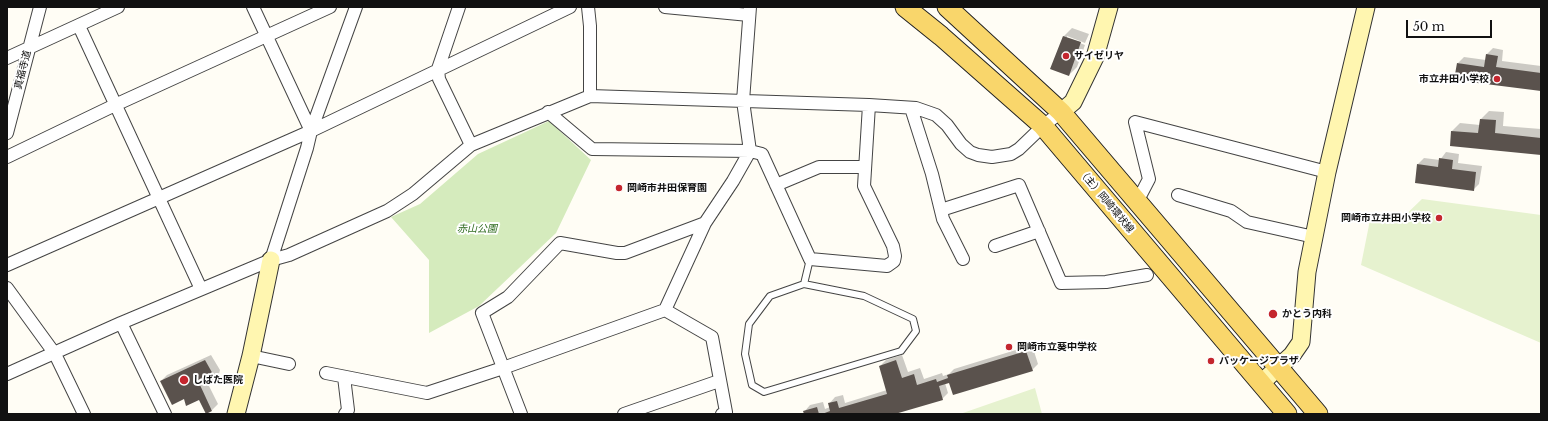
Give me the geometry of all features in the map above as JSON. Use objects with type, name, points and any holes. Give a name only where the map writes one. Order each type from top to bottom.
[{"type":"main road","name":"（主）岡崎環状線","points":[[905,7],[941,36],[1043,126],[1287,414]]},
{"type":"main road","points":[[947,7],[1061,112],[1318,414]]},
{"type":"street","name":"真福寺道","points":[[7,133],[40,7]]},
{"type":"street","points":[[7,58],[118,7]]},
{"type":"street","points":[[253,7],[311,131]]},
{"type":"street","points":[[7,157],[115,105],[330,7]]},
{"type":"street","points":[[236,414],[251,356],[271,260],[307,148],[311,131],[356,7]]},
{"type":"street","points":[[459,7],[438,69],[439,79],[471,145]]},
{"type":"street","points":[[7,265],[311,131],[570,7]]},
{"type":"street","points":[[588,7],[590,26],[590,96]]},
{"type":"street","points":[[326,373],[427,393],[503,368],[665,310],[705,223],[733,181],[750,151],[743,101],[749,11],[665,7]]},
{"type":"street","points":[[7,374],[121,323],[271,260],[289,255],[387,211],[413,194],[471,145],[590,96],[869,105],[911,108],[936,115],[947,125],[961,144],[970,152],[992,157],[1011,154],[1031,139],[1043,126],[1073,102],[1095,57],[1109,7]]},
{"type":"street","points":[[1261,383],[1292,355],[1301,342],[1306,272],[1327,172],[1366,7]]},
{"type":"street","points":[[79,26],[201,289]]},
{"type":"street","points":[[548,112],[592,149],[750,151],[762,154],[810,259],[887,266],[894,261],[895,256],[893,246],[864,186],[869,105]]},
{"type":"street","points":[[911,108],[932,174],[943,219],[963,259]]},
{"type":"street","points":[[1137,202],[1149,179],[1135,122],[1327,172]]},
{"type":"street","points":[[776,185],[819,167],[865,167]]},
{"type":"street","points":[[941,210],[1019,185],[1061,283],[1106,282],[1147,275]]},
{"type":"street","points":[[1178,195],[1231,211],[1247,222],[1314,237]]},
{"type":"street","points":[[521,414],[482,313],[508,296],[560,243],[617,253],[625,253],[705,223]]},
{"type":"street","points":[[995,246],[1039,232]]},
{"type":"street","points":[[7,288],[54,354],[84,414]]},
{"type":"street","points":[[665,310],[712,337],[726,412],[722,414]]},
{"type":"street","points":[[121,323],[165,414]]},
{"type":"street","points":[[251,356],[289,364]]},
{"type":"street","points":[[344,376],[349,413]]},
{"type":"street","points":[[624,414],[719,381]]},
{"type":"lane","points":[[804,284],[810,259]]},
{"type":"lane","points":[[804,284],[864,296],[912,319],[916,331],[901,351],[764,392],[752,385],[745,354],[749,324],[770,296],[804,284]]},
{"type":"green space","name":"赤山公園","points":[[549,121],[591,160],[556,233],[479,306],[429,333],[429,260],[391,217],[420,204],[478,154]]},
{"type":"green space","points":[[1422,199],[1541,215],[1541,343],[1361,265],[1370,220],[1398,222]]},
{"type":"green space","points":[[1035,388],[1042,414],[960,414]]},
{"type":"building","points":[[1063,36],[1081,42],[1069,76],[1050,69]]},
{"type":"building","points":[[1486,54],[1498,56],[1496,67],[1541,73],[1541,91],[1454,80],[1457,63],[1484,67]]},
{"type":"building","points":[[1480,119],[1496,120],[1495,133],[1541,138],[1541,155],[1450,146],[1451,131],[1478,133]]},
{"type":"building","points":[[1439,158],[1453,160],[1452,169],[1476,172],[1474,191],[1415,183],[1417,164],[1438,167]]},
{"type":"building","points":[[1026,351],[1033,371],[953,395],[949,383],[939,386],[943,400],[895,414],[822,414],[830,411],[828,403],[837,401],[839,408],[887,394],[879,366],[896,360],[902,378],[914,374],[917,385],[936,379],[937,382],[948,378],[947,375]]},
{"type":"building","points":[[205,360],[214,376],[213,381],[205,383],[203,378],[196,381],[200,385],[212,411],[206,414],[199,400],[186,406],[184,399],[172,405],[160,381]]},
{"type":"building","points":[[817,407],[819,414],[804,414],[803,411]]},
{"type":"place","name":"サイゼリヤ","points":[[1066,56]]},
{"type":"place","name":"市立井田小学校","points":[[1497,79]]},
{"type":"place","name":"岡崎市井田保育園","points":[[619,188]]},
{"type":"place","name":"岡崎市立井田小学校","points":[[1439,218]]},
{"type":"place","name":"かとう内科","points":[[1273,314]]},
{"type":"place","name":"岡崎市立葵中学校","points":[[1009,347]]},
{"type":"place","name":"パッケージプラザ","points":[[1211,361]]},
{"type":"place","name":"しばた医院","points":[[184,380]]}]
